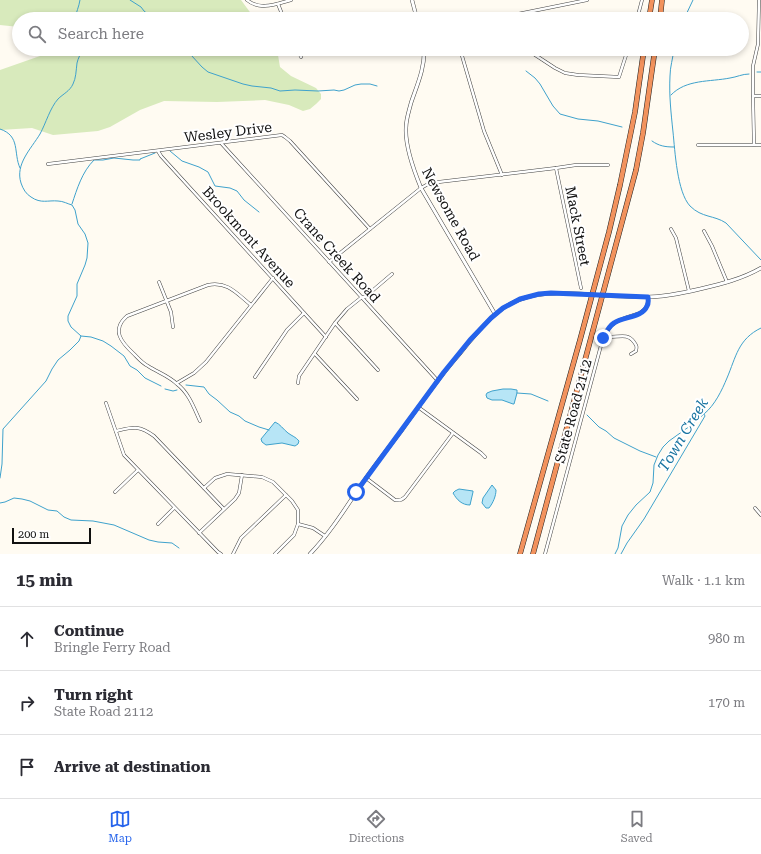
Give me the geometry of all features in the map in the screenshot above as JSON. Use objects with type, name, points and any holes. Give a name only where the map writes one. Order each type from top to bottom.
[{"type":"highway","points":[[650,12],[652,0]]},
{"type":"highway","points":[[661,12],[662,0]]},
{"type":"highway","points":[[520,554],[611,226],[635,112],[643,56]]},
{"type":"highway","points":[[533,554],[636,170],[654,56]]},
{"type":"street","points":[[247,0],[251,4],[262,7],[291,0]]},
{"type":"street","points":[[412,0],[415,12]]},
{"type":"street","points":[[528,12],[587,0]]},
{"type":"street","points":[[639,12],[642,0]]},
{"type":"street","points":[[754,145],[753,66],[758,44],[759,0]]},
{"type":"street","points":[[278,4],[281,12]]},
{"type":"street","name":"Newsome Road","points":[[424,56],[422,71],[409,112],[406,128],[406,137],[412,164],[416,177],[422,188],[495,314]]},
{"type":"street","points":[[462,56],[484,131],[502,175]]},
{"type":"street","points":[[537,56],[565,73],[619,77],[626,56]]},
{"type":"street","points":[[753,96],[761,96]]},
{"type":"street","name":"Wesley Drive","points":[[48,164],[282,135],[290,141],[370,229]]},
{"type":"street","name":"Crane Creek Road","points":[[221,142],[438,381]]},
{"type":"street","points":[[698,145],[761,145]]},
{"type":"street","name":"Brookmont Avenue","points":[[158,151],[326,337]]},
{"type":"street","points":[[329,262],[430,183],[576,165],[608,165]]},
{"type":"street","name":"Mack Street","points":[[556,168],[581,288]]},
{"type":"street","points":[[671,229],[676,238],[689,291]]},
{"type":"street","points":[[704,231],[727,282]]},
{"type":"street","points":[[310,554],[321,542],[366,478],[438,381],[495,314],[509,304],[525,297],[551,293],[648,297],[689,291],[727,282],[751,274],[761,268]]},
{"type":"street","points":[[298,383],[299,376],[335,323],[347,309],[362,297],[365,297],[392,274]]},
{"type":"street","points":[[177,383],[194,373],[206,362],[273,278]]},
{"type":"street","points":[[159,282],[167,300],[174,327]]},
{"type":"street","points":[[200,421],[187,395],[177,383],[146,366],[124,345],[120,338],[119,326],[127,316],[216,283],[230,288],[251,305]]},
{"type":"street","name":"State Road 2112","points":[[545,554],[603,338],[610,326],[614,323],[644,311],[648,305],[648,297]]},
{"type":"street","points":[[255,377],[287,330],[304,313]]},
{"type":"street","points":[[335,323],[378,370]]},
{"type":"street","points":[[605,334],[610,337],[625,336],[632,339],[637,348],[636,351],[631,354]]},
{"type":"street","points":[[315,354],[357,399]]},
{"type":"street","points":[[106,403],[124,455],[174,508],[221,554]]},
{"type":"street","points":[[418,407],[481,453],[485,458]]},
{"type":"street","points":[[116,431],[131,427],[145,429],[154,436],[224,509]]},
{"type":"street","points":[[366,478],[395,500],[400,501],[406,497],[453,433]]},
{"type":"street","points":[[115,492],[138,470]]},
{"type":"street","points":[[204,488],[215,478],[227,474],[262,478],[273,482],[286,494],[298,510],[298,524],[294,535],[276,554]]},
{"type":"street","points":[[199,533],[239,493],[242,475]]},
{"type":"street","points":[[233,554],[241,538],[286,494]]},
{"type":"street","points":[[158,524],[174,508]]},
{"type":"street","points":[[755,508],[761,515]]},
{"type":"street","points":[[298,524],[313,528],[325,536]]},
{"type":"green space","points":[[0,0],[241,0],[250,12],[12,12],[12,26],[0,25]]},
{"type":"green space","points":[[40,56],[278,56],[280,67],[291,76],[316,88],[321,94],[321,99],[310,109],[303,111],[289,105],[265,100],[217,102],[164,101],[140,110],[110,127],[98,131],[53,135],[32,128],[0,130],[0,70]]},
{"type":"water","points":[[503,389],[517,390],[514,404],[502,400],[492,400],[487,398],[487,393]]},
{"type":"water","points":[[275,422],[298,440],[298,444],[295,446],[282,443],[266,445],[262,442],[261,439]]},
{"type":"water","points":[[492,485],[496,490],[494,499],[489,508],[486,508],[482,503],[483,498]]},
{"type":"water","points":[[459,489],[473,491],[470,505],[462,503],[455,496],[453,493]]},
{"type":"waterway","points":[[77,12],[80,0]]},
{"type":"waterway","points":[[130,0],[141,7],[145,12]]},
{"type":"waterway","name":"Town Creek","points":[[687,12],[693,0]]},
{"type":"waterway","points":[[0,478],[3,429],[46,381],[58,360],[79,341],[81,336],[71,327],[68,321],[68,316],[77,296],[77,284],[87,258],[88,243],[85,234],[78,224],[75,210],[72,205],[60,201],[41,201],[29,196],[21,183],[20,176],[22,163],[40,134],[53,107],[58,99],[68,91],[73,84],[79,56]]},
{"type":"waterway","points":[[192,56],[208,72],[243,84],[271,88],[280,91],[339,91],[361,84],[377,86]]},
{"type":"waterway","name":"Town Creek","points":[[673,56],[670,73],[670,104],[676,160],[682,191],[686,200],[694,210],[704,215],[722,220],[761,260]]},
{"type":"waterway","points":[[526,71],[540,84],[553,106],[560,114],[622,127]]},
{"type":"waterway","points":[[671,95],[684,86],[691,84],[749,74]]},
{"type":"waterway","points":[[0,129],[7,132],[14,140],[20,168]]},
{"type":"waterway","points":[[652,141],[662,146],[674,147]]},
{"type":"waterway","points":[[170,151],[182,161],[208,172],[215,186],[230,188],[237,191],[244,200],[259,212]]},
{"type":"waterway","points":[[72,204],[83,175],[94,160],[114,158],[140,160],[155,153]]},
{"type":"waterway","name":"Town Creek","points":[[621,554],[644,519],[705,416],[704,414],[718,397],[739,349],[753,332],[761,328]]},
{"type":"waterway","points":[[81,336],[91,337],[103,341],[124,356],[130,366],[137,370],[145,378],[161,386]]},
{"type":"waterway","points":[[186,385],[204,387],[209,394],[230,412],[239,416],[245,421],[269,430]]},
{"type":"waterway","points":[[165,389],[173,391],[177,390]]},
{"type":"waterway","points":[[517,393],[531,394],[548,401]]},
{"type":"waterway","points":[[615,554],[618,548],[622,526],[628,515],[650,492],[653,483],[654,465],[663,447],[704,414]]},
{"type":"waterway","points":[[587,415],[599,427],[614,438],[656,457]]},
{"type":"waterway","points":[[0,503],[14,498],[30,501],[48,510],[57,511],[64,517],[71,520],[93,521],[114,525],[149,540],[172,543],[179,548]]},
{"type":"route","points":[[356,492],[452,362],[491,318],[509,304],[525,297],[551,293],[648,297],[648,305],[644,311],[614,323],[610,326],[603,338]]}]
